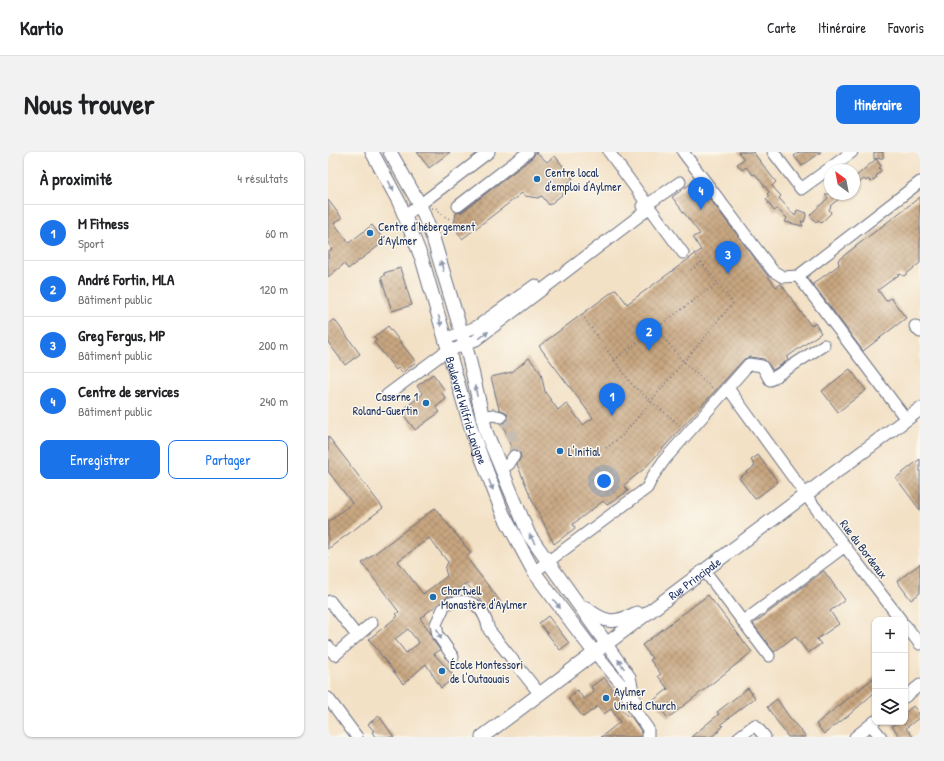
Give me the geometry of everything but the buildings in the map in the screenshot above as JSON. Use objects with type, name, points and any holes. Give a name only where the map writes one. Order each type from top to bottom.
[{"type":"main road","name":"Boulevard Wilfrid-Lavigne","points":[[372,152],[405,216],[422,259],[484,467],[503,514],[534,572],[594,652]]},
{"type":"main road","name":"Boulevard Wilfrid-Lavigne","points":[[390,152],[424,206],[463,339],[486,432],[529,535],[606,643]]},
{"type":"main road","name":"Rue Principale","points":[[482,737],[920,409]]},
{"type":"main road","points":[[571,593],[593,614],[608,621],[618,621],[666,598]]},
{"type":"street","points":[[405,216],[424,206],[489,152]]},
{"type":"street","points":[[458,206],[528,152]]},
{"type":"street","points":[[609,152],[683,253]]},
{"type":"street","points":[[683,152],[773,271],[783,278],[798,276],[920,182]]},
{"type":"street","points":[[773,152],[801,189],[852,152]]},
{"type":"street","points":[[386,395],[447,344],[463,339],[476,340],[643,213],[648,204],[680,182]]},
{"type":"street","points":[[798,276],[906,419]]},
{"type":"street","points":[[534,572],[647,488],[653,476],[665,459],[749,364],[762,366],[770,380],[824,345]]},
{"type":"street","name":"Rue du Bordeaux","points":[[724,392],[805,494],[899,617]]},
{"type":"street","points":[[482,417],[493,415],[500,417]]},
{"type":"street","points":[[501,469],[509,464],[514,456]]},
{"type":"street","points":[[743,622],[845,546]]},
{"type":"street","points":[[704,570],[769,656]]},
{"type":"street","points":[[453,657],[438,635],[436,624],[447,606],[461,600],[470,601],[479,609],[486,619],[489,630],[540,693]]},
{"type":"street","points":[[328,602],[330,601],[357,636]]},
{"type":"street","points":[[328,646],[335,655],[372,623]]},
{"type":"street","points":[[908,629],[920,644]]},
{"type":"street","points":[[606,643],[630,677],[637,714]]},
{"type":"street","points":[[594,652],[621,684],[637,714],[648,729],[648,737]]},
{"type":"street","points":[[908,695],[920,685]]},
{"type":"street","points":[[328,698],[332,712],[357,737]]},
{"type":"street","points":[[856,737],[872,724]]},
{"type":"street","points":[[739,737],[755,725],[765,737]]},
{"type":"street","points":[[874,725],[881,737]]},
{"type":"path","points":[[424,206],[436,208],[444,216],[450,218]]},
{"type":"path","points":[[606,448],[622,436],[683,361],[733,303],[692,250],[683,253]]},
{"type":"path","points":[[691,270],[702,262]]},
{"type":"path","points":[[614,360],[717,283]]},
{"type":"path","points":[[582,315],[633,386],[684,429]]},
{"type":"path","points":[[656,329],[683,361],[724,392]]},
{"type":"tunnel","points":[[501,417],[512,435],[514,456]]},
{"type":"place","name":"Centre local d'emploi d'Aylmer","points":[[537,179]]},
{"type":"place","name":"Centre de services","points":[[701,210]]},
{"type":"place","name":"Centre d’hébergement d’Aylmer","points":[[370,233]]},
{"type":"place","name":"Greg Fergus, MP","points":[[728,274]]},
{"type":"place","name":"André Fortin, MLA","points":[[649,351]]},
{"type":"place","name":"Caserne 1 Roland-Guertin","points":[[426,403]]},
{"type":"place","name":"M Fitness","points":[[612,416]]},
{"type":"place","name":"L'Initial","points":[[560,451]]},
{"type":"place","name":"Chartwell Monastère d'Aylmer","points":[[433,597]]},
{"type":"place","name":"École Montessori de l'Outaouais","points":[[442,671]]},
{"type":"place","name":"Aylmer United Church","points":[[606,698]]}]
